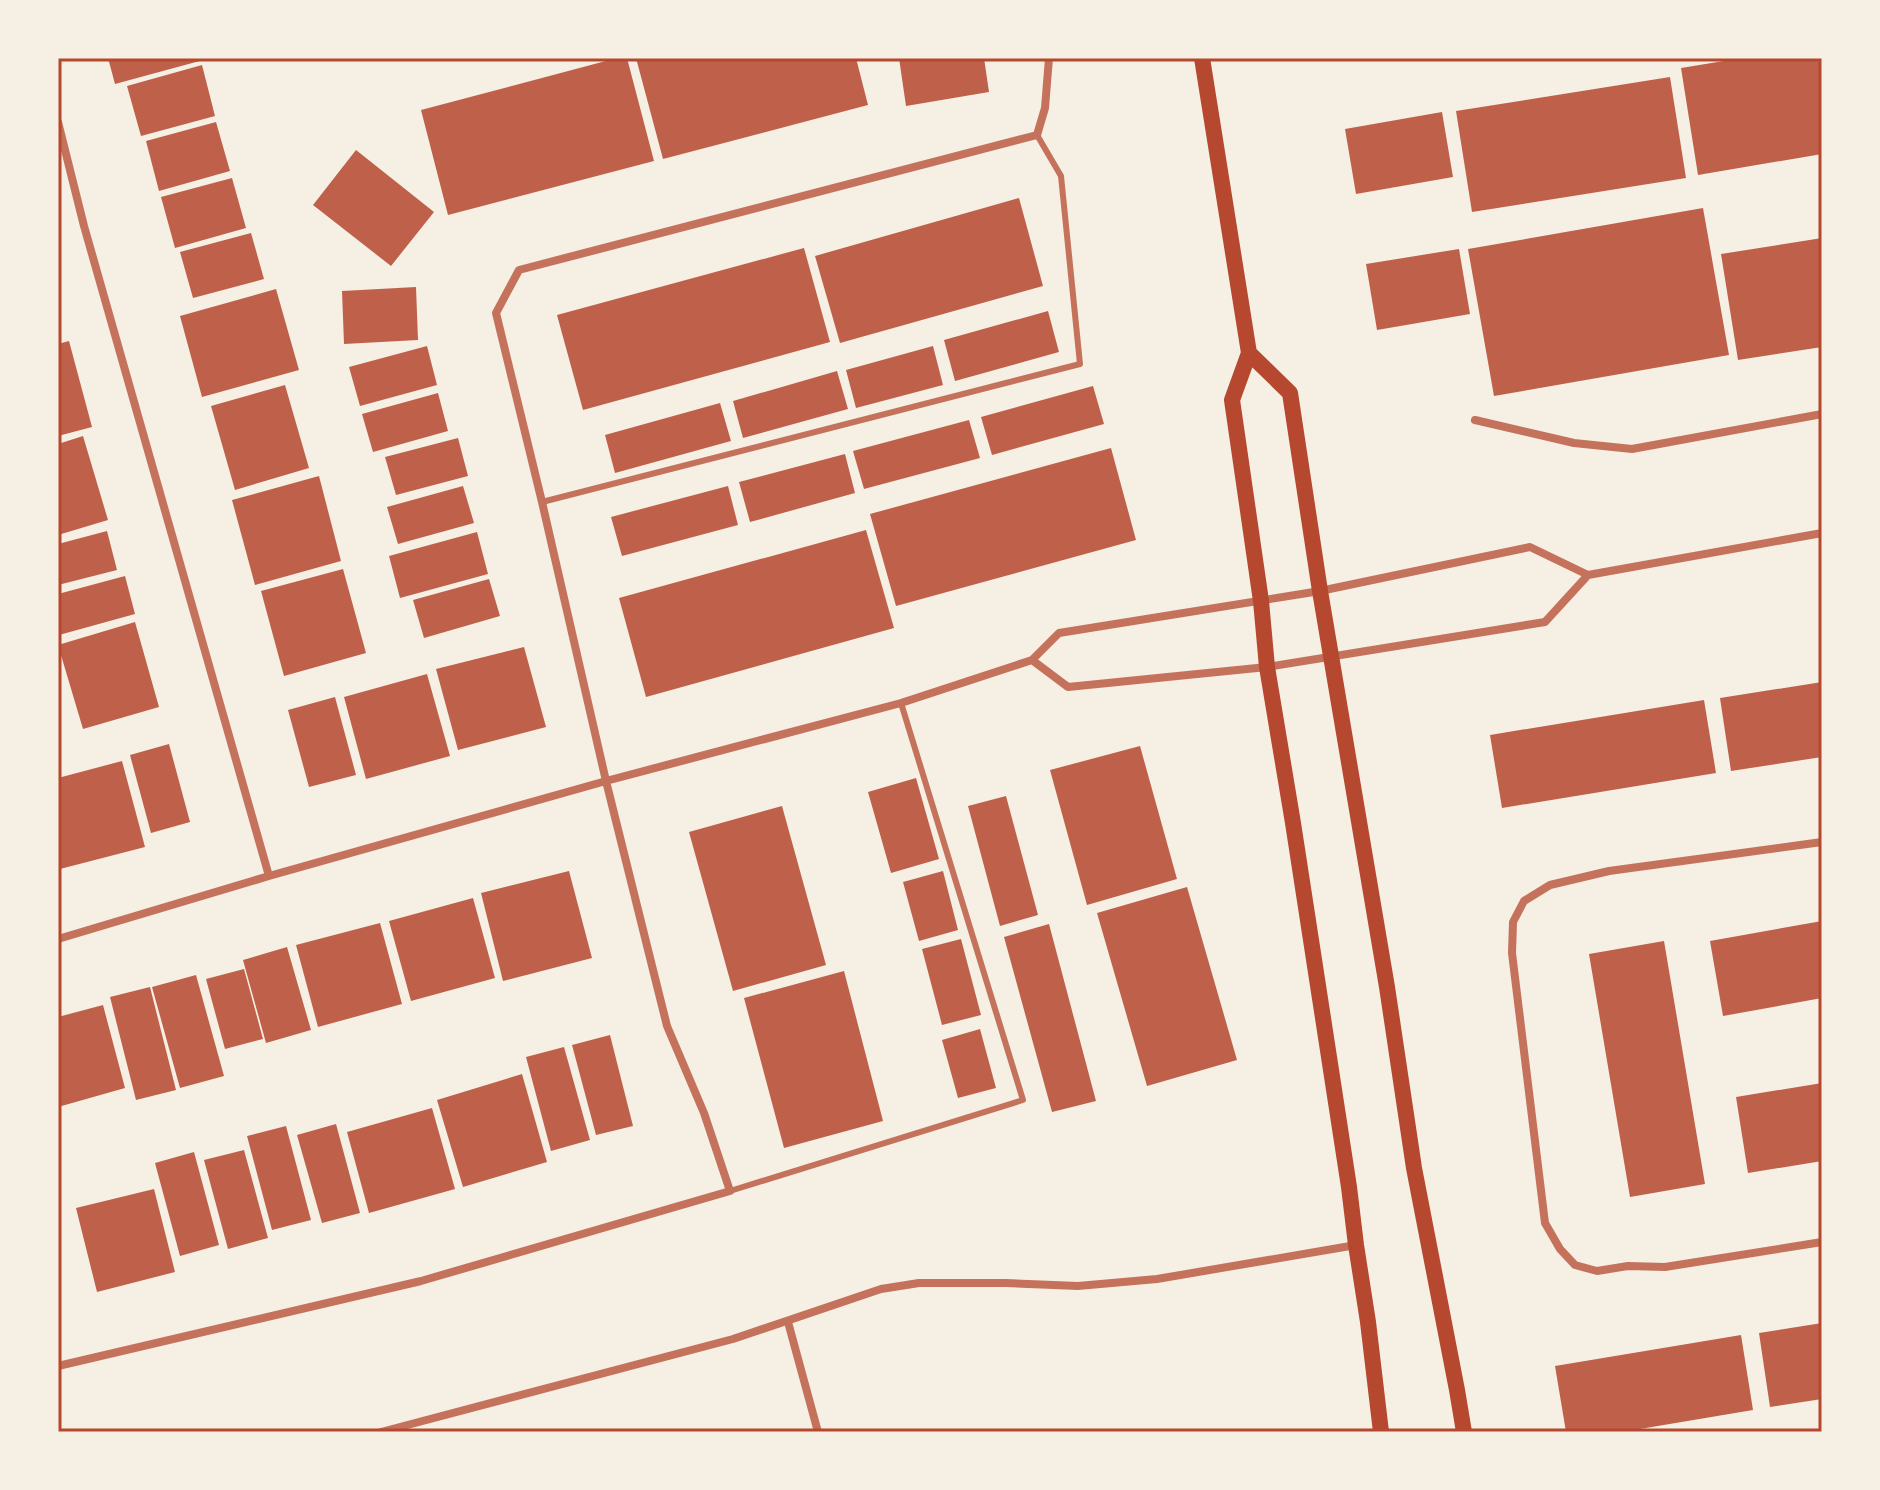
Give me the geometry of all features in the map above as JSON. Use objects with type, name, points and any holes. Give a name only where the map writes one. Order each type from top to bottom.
[{"type":"main road","points":[[1202,58],[1249,353],[1232,400],[1261,601],[1267,667],[1349,1187],[1381,1432]]},
{"type":"main road","points":[[1249,353],[1290,393],[1414,1168],[1464,1432]]},
{"type":"street","points":[[58,1366],[421,1281],[730,1191],[704,1113],[667,1026],[496,313],[519,270],[1037,135],[1045,108],[1049,58]]},
{"type":"street","points":[[58,122],[84,226],[269,876]]},
{"type":"street","points":[[1475,420],[1574,443],[1632,449],[1822,414]]},
{"type":"street","points":[[58,939],[606,781],[901,703],[1032,660],[1059,633],[1320,591],[1530,547],[1588,575],[1822,533]]},
{"type":"street","points":[[1032,660],[1068,687],[1267,667],[1545,622],[1588,575]]},
{"type":"street","points":[[1822,842],[1609,871],[1550,885],[1524,901],[1513,922],[1512,953],[1545,1223],[1560,1249],[1575,1265],[1597,1271],[1628,1266],[1665,1267],[1822,1242]]},
{"type":"street","points":[[381,1432],[733,1339],[881,1289],[919,1283],[1078,1286],[1157,1279],[1356,1245]]},
{"type":"street","points":[[788,1322],[818,1432]]},
{"type":"lane","points":[[542,502],[1080,364],[1061,176],[1037,135]]},
{"type":"lane","points":[[730,1191],[1023,1100],[901,703]]},
{"type":"building","points":[[108,58],[207,58],[207,59],[115,84]]},
{"type":"building","points":[[617,58],[627,58],[654,161],[448,215],[421,110]]},
{"type":"building","points":[[636,58],[856,58],[868,105],[663,159]]},
{"type":"building","points":[[899,58],[984,58],[989,92],[906,106]]},
{"type":"building","points":[[1742,58],[1822,58],[1822,154],[1698,175],[1681,68]]},
{"type":"building","points":[[202,65],[215,116],[141,136],[127,86]]},
{"type":"building","points":[[1670,77],[1686,178],[1472,212],[1456,111]]},
{"type":"building","points":[[1442,112],[1453,177],[1356,194],[1345,129]]},
{"type":"building","points":[[216,122],[230,171],[159,191],[146,141]]},
{"type":"building","points":[[356,150],[434,212],[391,266],[313,205]]},
{"type":"building","points":[[232,178],[246,228],[175,248],[161,197]]},
{"type":"building","points":[[1019,198],[1043,286],[840,343],[815,256]]},
{"type":"building","points":[[1703,208],[1729,355],[1494,396],[1468,249]]},
{"type":"building","points":[[251,233],[264,279],[193,298],[180,252]]},
{"type":"building","points":[[1822,238],[1822,347],[1738,360],[1721,254]]},
{"type":"building","points":[[804,248],[830,342],[583,410],[557,315]]},
{"type":"building","points":[[1459,249],[1470,314],[1377,330],[1366,264]]},
{"type":"building","points":[[416,287],[418,340],[344,344],[342,291]]},
{"type":"building","points":[[276,289],[299,370],[202,397],[180,316]]},
{"type":"building","points":[[1048,311],[1059,352],[955,381],[944,340]]},
{"type":"building","points":[[69,341],[92,427],[58,436],[58,344]]},
{"type":"building","points":[[427,346],[437,385],[360,406],[349,367]]},
{"type":"building","points":[[933,346],[943,385],[856,408],[846,370]]},
{"type":"building","points":[[837,371],[848,409],[743,438],[733,401]]},
{"type":"building","points":[[285,385],[309,468],[235,490],[211,406]]},
{"type":"building","points":[[1093,386],[1104,424],[992,455],[981,417]]},
{"type":"building","points":[[438,393],[448,431],[373,452],[362,414]]},
{"type":"building","points":[[720,403],[731,441],[615,473],[605,435]]},
{"type":"building","points":[[969,420],[980,458],[864,489],[853,451]]},
{"type":"building","points":[[83,436],[108,520],[58,535],[58,444]]},
{"type":"building","points":[[458,438],[468,476],[396,495],[385,457]]},
{"type":"building","points":[[1111,448],[1136,540],[896,606],[870,514]]},
{"type":"building","points":[[845,454],[855,493],[750,522],[739,482]]},
{"type":"building","points":[[319,476],[341,561],[255,585],[232,500]]},
{"type":"building","points":[[463,486],[474,523],[398,544],[387,507]]},
{"type":"building","points":[[728,486],[738,525],[622,556],[611,517]]},
{"type":"building","points":[[866,530],[894,628],[646,697],[619,598]]},
{"type":"building","points":[[107,531],[117,570],[58,585],[58,544]]},
{"type":"building","points":[[477,532],[488,574],[400,598],[389,556]]},
{"type":"building","points":[[343,569],[366,653],[284,676],[261,591]]},
{"type":"building","points":[[125,576],[135,614],[59,635],[58,594]]},
{"type":"building","points":[[489,579],[500,616],[424,638],[413,600]]},
{"type":"building","points":[[135,622],[159,707],[83,729],[58,645]]},
{"type":"building","points":[[524,647],[546,727],[458,750],[436,669]]},
{"type":"building","points":[[427,674],[450,756],[366,779],[344,697]]},
{"type":"building","points":[[1822,682],[1822,757],[1731,771],[1720,698]]},
{"type":"building","points":[[335,697],[356,775],[309,787],[288,710]]},
{"type":"building","points":[[1704,700],[1716,773],[1502,808],[1490,735]]},
{"type":"building","points":[[169,744],[190,822],[151,833],[130,755]]},
{"type":"building","points":[[1140,746],[1177,879],[1087,905],[1050,770]]},
{"type":"building","points":[[122,761],[145,847],[60,869],[58,778]]},
{"type":"building","points":[[916,778],[939,859],[891,873],[868,792]]},
{"type":"building","points":[[1006,796],[1038,915],[1000,926],[968,806]]},
{"type":"building","points":[[782,806],[826,965],[733,991],[689,832]]},
{"type":"building","points":[[569,871],[592,958],[503,981],[481,893]]},
{"type":"building","points":[[943,871],[958,930],[919,941],[903,882]]},
{"type":"building","points":[[1187,887],[1237,1060],[1147,1086],[1097,913]]},
{"type":"building","points":[[473,898],[495,978],[411,1001],[389,921]]},
{"type":"building","points":[[1822,921],[1822,998],[1723,1016],[1710,941]]},
{"type":"building","points":[[380,923],[402,1004],[318,1027],[296,945]]},
{"type":"building","points":[[1049,924],[1096,1101],[1052,1112],[1004,937]]},
{"type":"building","points":[[961,939],[981,1015],[942,1025],[922,949]]},
{"type":"building","points":[[1664,941],[1705,1184],[1630,1197],[1589,954]]},
{"type":"building","points":[[287,947],[311,1030],[266,1043],[243,960]]},
{"type":"building","points":[[244,969],[263,1039],[225,1049],[206,979]]},
{"type":"building","points":[[844,971],[883,1121],[784,1148],[744,998]]},
{"type":"building","points":[[196,975],[224,1076],[180,1088],[152,987]]},
{"type":"building","points":[[150,987],[176,1090],[136,1100],[110,997]]},
{"type":"building","points":[[103,1005],[125,1088],[58,1107],[58,1017]]},
{"type":"building","points":[[980,1029],[996,1088],[958,1098],[942,1040]]},
{"type":"building","points":[[610,1035],[633,1126],[596,1135],[572,1045]]},
{"type":"building","points":[[564,1047],[590,1140],[551,1151],[526,1057]]},
{"type":"building","points":[[522,1074],[547,1162],[463,1187],[437,1100]]},
{"type":"building","points":[[1822,1083],[1822,1161],[1748,1173],[1736,1097]]},
{"type":"building","points":[[432,1108],[455,1189],[369,1213],[347,1132]]},
{"type":"building","points":[[336,1124],[360,1213],[322,1223],[297,1135]]},
{"type":"building","points":[[286,1126],[311,1220],[272,1230],[247,1136]]},
{"type":"building","points":[[244,1150],[268,1238],[228,1249],[204,1160]]},
{"type":"building","points":[[194,1152],[219,1245],[180,1256],[155,1163]]},
{"type":"building","points":[[154,1189],[175,1272],[97,1292],[76,1208]]},
{"type":"building","points":[[1822,1323],[1822,1399],[1770,1407],[1759,1333]]},
{"type":"building","points":[[1741,1335],[1753,1410],[1622,1432],[1566,1432],[1555,1366]]}]
